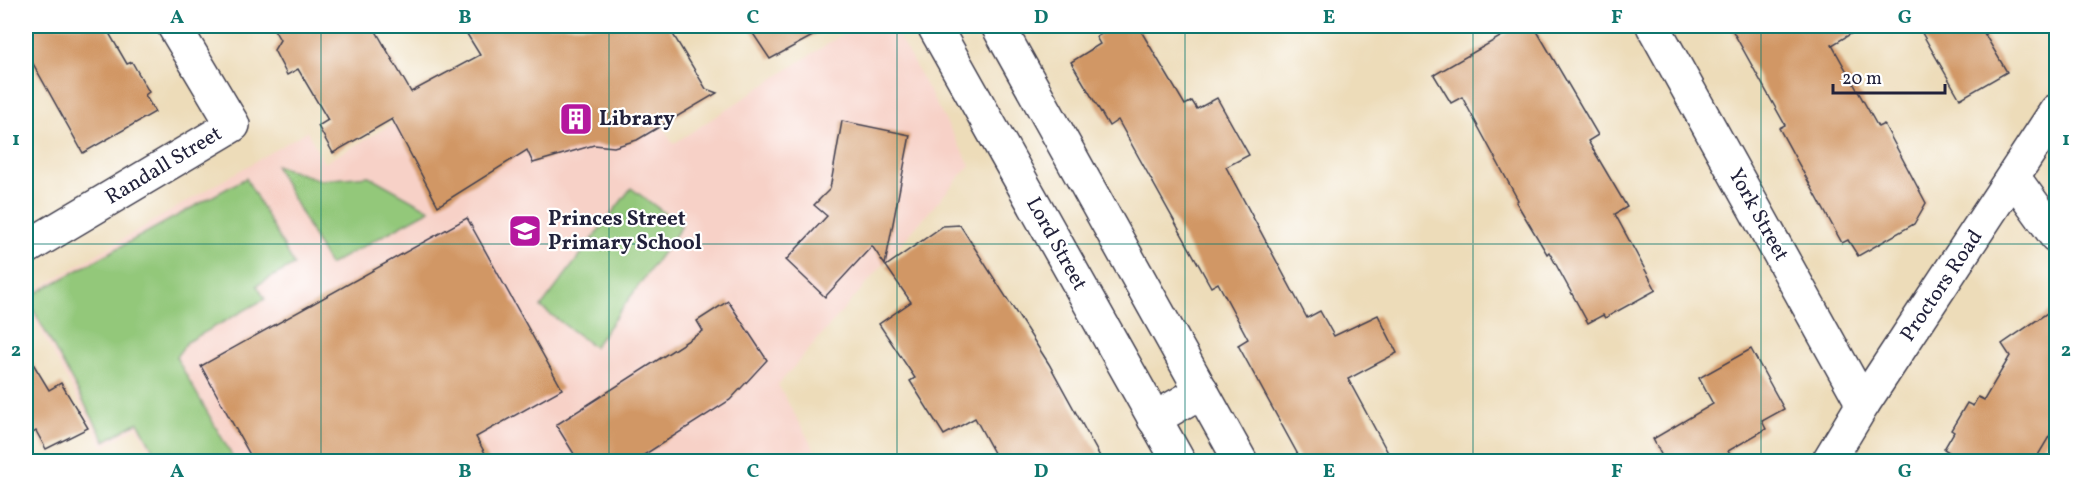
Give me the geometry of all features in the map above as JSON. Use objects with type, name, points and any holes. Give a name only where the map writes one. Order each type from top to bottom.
[{"type":"street","name":"Randall Street","points":[[26,248],[233,125],[174,26]]},
{"type":"street","name":"Lord Street","points":[[934,26],[1179,462]]},
{"type":"street","points":[[998,26],[1241,462]]},
{"type":"street","name":"York Street","points":[[1653,26],[1863,404]]},
{"type":"street","name":"Proctors Road","points":[[1828,462],[1863,404],[2056,111]]},
{"type":"street","points":[[2014,178],[2056,236]]},
{"type":"street","points":[[1154,419],[1202,392]]},
{"type":"shaded area","name":"Princes Street Primary School","points":[[563,26],[603,26],[673,144],[855,26],[893,26],[970,165],[778,385],[821,461],[156,461],[137,427],[103,447],[26,303],[26,296],[307,131],[324,163]]},
{"type":"green space","points":[[275,165],[320,180],[369,176],[430,210],[329,265]]},
{"type":"green space","points":[[246,178],[294,265],[257,285],[265,299],[187,342],[176,357],[235,461],[159,461],[138,422],[105,441],[27,298]]},
{"type":"green space","points":[[631,188],[682,226],[594,347],[541,307]]},
{"type":"building","points":[[26,26],[105,26],[127,64],[132,62],[149,92],[145,95],[155,112],[83,153],[26,51]]},
{"type":"building","points":[[272,26],[373,26],[411,92],[480,55],[462,26],[668,26],[706,89],[717,93],[637,140],[614,147],[594,145],[533,163],[527,150],[438,206],[392,119],[333,153],[318,126],[328,120],[298,69],[287,75],[274,50],[280,40]]},
{"type":"building","points":[[748,26],[831,26],[770,59]]},
{"type":"building","points":[[1115,26],[1138,26],[1185,105],[1192,101],[1197,109],[1217,98],[1249,155],[1226,167],[1307,318],[1320,311],[1334,336],[1378,315],[1397,353],[1348,379],[1393,462],[1302,462],[1238,345],[1248,339],[1218,283],[1211,287],[1118,120],[1109,126],[1071,62],[1100,44],[1096,37]]},
{"type":"building","points":[[1519,26],[1534,26],[1598,135],[1588,141],[1627,207],[1615,214],[1656,290],[1605,318],[1603,315],[1588,323],[1549,252],[1547,254],[1516,202],[1518,200],[1462,97],[1451,103],[1434,75]]},
{"type":"building","points":[[1730,26],[1864,26],[1832,45],[1878,127],[1884,124],[1926,203],[1914,224],[1858,256],[1848,240],[1842,243],[1779,128],[1785,125]]},
{"type":"building","points":[[1918,26],[1980,26],[2007,72],[1960,99]]},
{"type":"building","points":[[842,121],[910,135],[885,265],[872,246],[825,297],[786,260],[827,216],[814,205],[830,189]]},
{"type":"building","name":"Princes Street Primary School","points":[[467,218],[562,389],[476,437],[490,462],[254,462],[201,366]]},
{"type":"building","points":[[960,225],[1049,364],[1103,462],[999,462],[975,418],[944,435],[910,381],[915,378],[879,324],[911,302],[886,266],[943,226]]},
{"type":"building","points":[[728,301],[767,360],[730,400],[633,462],[579,462],[556,425],[703,331],[697,321]]},
{"type":"building","points":[[2056,307],[2056,425],[2034,462],[1964,462],[1944,449],[1954,432],[1951,430],[1967,403],[1973,406],[1978,397],[1984,400],[2010,356],[2002,344]]},
{"type":"building","points":[[1751,349],[1784,409],[1762,421],[1766,429],[1728,451],[1734,462],[1665,462],[1653,439],[1713,404],[1699,378]]},
{"type":"building","points":[[26,352],[49,390],[61,383],[88,428],[46,449],[36,431],[26,437]]},
{"type":"place","name":"Library","points":[[576,119]]},
{"type":"place","name":"Princes Street Primary School","points":[[525,231]]}]
